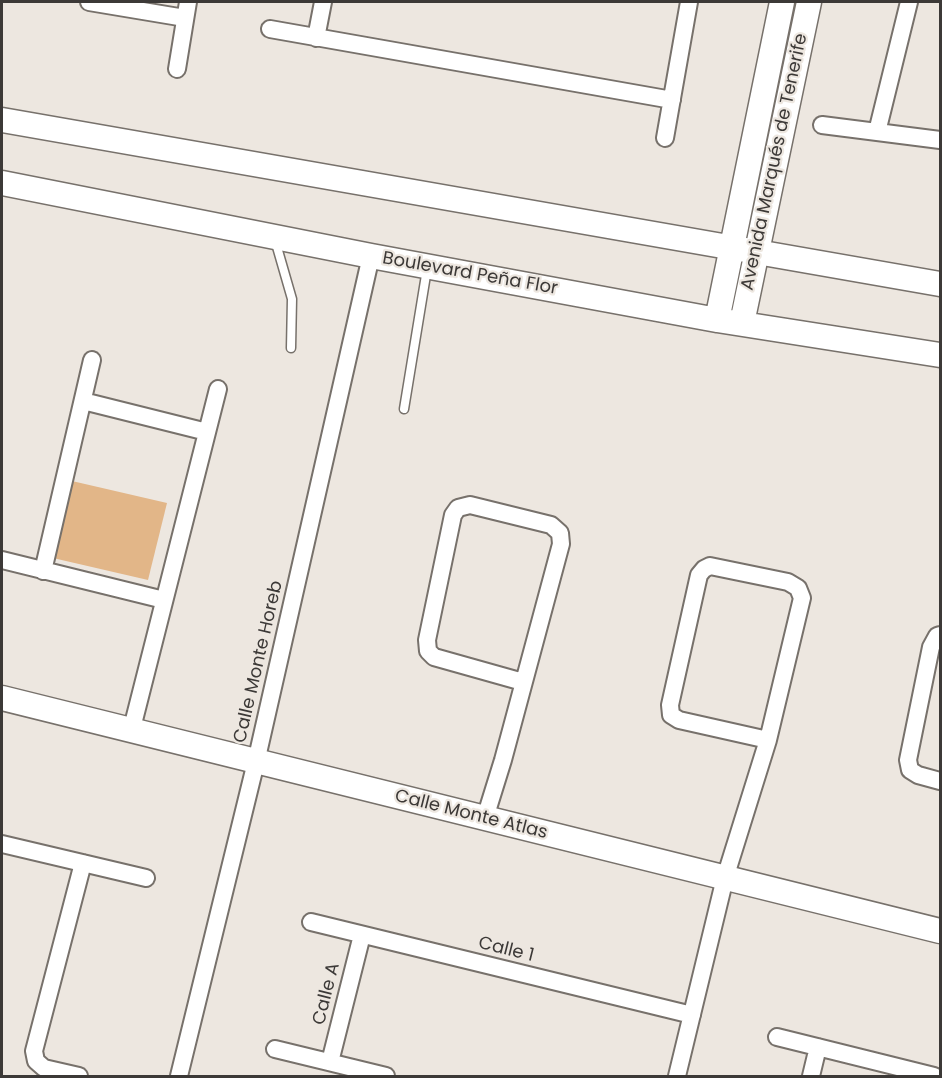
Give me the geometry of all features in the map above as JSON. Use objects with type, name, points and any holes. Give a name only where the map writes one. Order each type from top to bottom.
[{"type":"main road","name":"Avenida Marqués de Tenerife","points":[[717,320],[782,2]]},
{"type":"main road","name":"Avenida Marqués de Tenerife","points":[[742,323],[808,2]]},
{"type":"main road","points":[[2,120],[756,254],[940,284]]},
{"type":"main road","name":"Boulevard Peña Flor","points":[[2,183],[371,256],[717,320],[940,355]]},
{"type":"main road","name":"Calle Monte Atlas","points":[[2,698],[130,732],[940,931]]},
{"type":"street","points":[[90,2],[187,10],[177,69]]},
{"type":"street","points":[[316,38],[323,2]]},
{"type":"street","points":[[665,138],[689,2]]},
{"type":"street","points":[[877,132],[909,2]]},
{"type":"street","points":[[270,30],[672,100]]},
{"type":"street","points":[[822,125],[940,140]]},
{"type":"street","name":"Calle Monte Horeb","points":[[179,1077],[256,762],[371,256]]},
{"type":"street","points":[[43,570],[92,360]]},
{"type":"street","points":[[130,732],[218,389]]},
{"type":"street","points":[[82,401],[207,432]]},
{"type":"street","points":[[485,818],[503,760],[561,544],[560,533],[551,525],[470,505],[458,508],[453,515],[448,538],[427,640],[428,651],[434,657],[523,682]]},
{"type":"street","points":[[2,560],[164,600]]},
{"type":"street","points":[[677,1077],[725,878],[768,740],[802,598],[798,588],[788,582],[710,566],[699,575],[670,705],[671,715],[679,720],[768,740]]},
{"type":"street","points":[[940,635],[931,647],[908,760],[910,770],[918,776],[940,781]]},
{"type":"street","points":[[2,844],[146,878]]},
{"type":"street","points":[[79,1077],[44,1068],[36,1061],[34,1051],[83,863]]},
{"type":"street","name":"Calle 1","points":[[311,922],[692,1015]]},
{"type":"street","name":"Calle A","points":[[330,1062],[362,935]]},
{"type":"street","points":[[777,1037],[934,1077]]},
{"type":"street","points":[[811,1077],[819,1047]]},
{"type":"street","points":[[275,1049],[386,1077]]},
{"type":"lane","points":[[274,237],[292,299],[291,348]]},
{"type":"lane","points":[[404,409],[427,266]]},
{"type":"shaded area","points":[[72,481],[167,503],[148,580],[53,558]]}]
